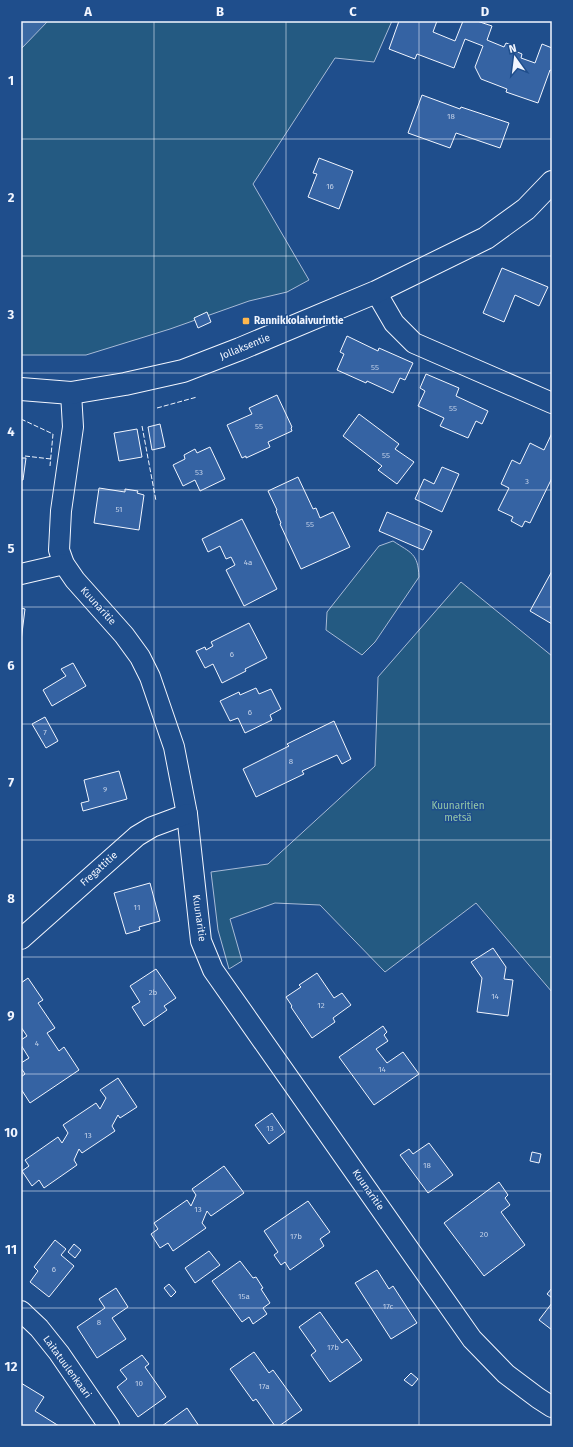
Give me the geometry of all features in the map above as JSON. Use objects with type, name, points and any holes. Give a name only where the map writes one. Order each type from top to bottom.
[{"type":"main road","name":"Jollaksentie","points":[[21,389],[71,393],[125,384],[184,371],[376,292],[486,238],[526,210],[552,182]]},
{"type":"street","points":[[376,292],[394,324],[414,343],[552,403]]},
{"type":"street","name":"Kuunaritie","points":[[71,393],[73,427],[61,511],[59,550],[64,564],[75,580],[124,635],[140,657],[150,677],[174,747],[187,814],[200,942],[213,970],[472,1339],[506,1374],[552,1407]]},
{"type":"street","points":[[21,574],[64,564]]},
{"type":"street","name":"Fregattitie","points":[[21,940],[137,836],[152,827],[187,814]]},
{"type":"street","name":"Laitatuulenkaari","points":[[21,1311],[39,1328],[59,1353],[109,1426]]},
{"type":"green space","points":[[21,21],[392,21],[374,62],[335,58],[253,184],[309,280],[287,292],[249,301],[170,329],[86,355],[21,355]]},
{"type":"green space","points":[[393,541],[409,551],[415,558],[419,577],[375,642],[362,655],[326,630],[327,612],[379,546]]},
{"type":"green space","name":"Kuunaritien metsä","points":[[461,582],[552,656],[552,992],[476,903],[385,972],[320,905],[275,903],[230,919],[242,961],[229,969],[218,930],[211,872],[268,864],[375,766],[378,677]]},
{"type":"shaded area","points":[[21,21],[48,21],[21,49]]},
{"type":"building","points":[[399,21],[437,21],[433,32],[455,41],[463,21],[477,21],[492,26],[487,40],[504,47],[506,43],[514,46],[513,50],[522,54],[521,58],[535,63],[542,44],[552,48],[552,71],[550,70],[538,103],[506,92],[507,89],[481,79],[475,67],[483,46],[465,39],[454,68],[417,54],[415,59],[389,49]]},
{"type":"building","points":[[422,95],[460,109],[461,107],[509,123],[500,148],[456,133],[450,148],[408,133]]},
{"type":"building","points":[[319,158],[353,171],[339,209],[308,197],[317,174],[313,173]]},
{"type":"building","points":[[502,268],[548,287],[539,306],[515,295],[504,322],[483,313]]},
{"type":"building","points":[[207,312],[211,322],[198,328],[194,318]]},
{"type":"building","points":[[347,336],[378,351],[379,348],[413,363],[405,380],[400,378],[393,393],[367,381],[366,383],[337,370],[344,354],[340,352]]},
{"type":"building","points":[[426,374],[459,388],[456,396],[488,411],[482,424],[476,421],[468,438],[440,426],[444,418],[418,406],[425,391],[420,388]]},
{"type":"building","points":[[277,395],[292,427],[292,431],[268,442],[270,447],[246,458],[246,456],[242,458],[227,425],[252,414],[249,408]]},
{"type":"building","points":[[359,414],[399,444],[395,449],[414,462],[397,484],[378,470],[382,466],[343,436]]},
{"type":"building","points":[[160,424],[165,447],[152,450],[148,427]]},
{"type":"building","points":[[137,429],[142,457],[119,461],[114,433]]},
{"type":"building","points":[[552,433],[552,478],[530,523],[525,521],[522,527],[511,521],[513,517],[498,510],[509,488],[501,484],[512,460],[520,464],[530,443],[544,450]]},
{"type":"building","points":[[210,447],[225,479],[200,491],[195,480],[183,486],[173,465],[185,459],[184,455],[195,449],[197,453]]},
{"type":"building","points":[[21,458],[26,458],[23,480],[21,480]]},
{"type":"building","points":[[442,467],[459,474],[442,512],[415,499],[424,479],[434,484]]},
{"type":"building","points":[[298,477],[313,509],[316,508],[320,518],[333,512],[350,547],[301,569],[280,524],[277,510],[268,491]]},
{"type":"building","points":[[99,488],[125,492],[125,489],[138,491],[137,493],[144,495],[139,530],[94,523]]},
{"type":"building","points":[[387,512],[432,531],[423,550],[379,531]]},
{"type":"building","points":[[242,519],[277,589],[244,606],[226,570],[235,565],[231,557],[226,559],[220,546],[208,552],[202,539]]},
{"type":"building","points":[[552,571],[552,624],[530,611]]},
{"type":"building","points":[[21,608],[25,609],[21,641]]},
{"type":"building","points":[[249,623],[267,658],[222,683],[213,664],[205,668],[196,651],[205,647],[206,650],[213,646],[211,642]]},
{"type":"building","points":[[73,663],[86,686],[52,706],[43,690],[66,676],[61,669]]},
{"type":"building","points":[[256,688],[259,694],[271,689],[281,709],[270,715],[272,720],[245,733],[238,718],[230,721],[220,701],[239,692],[240,695]]},
{"type":"building","points":[[45,717],[58,741],[46,748],[32,724]]},
{"type":"building","points":[[334,721],[351,759],[342,764],[337,755],[302,771],[304,774],[256,797],[243,769],[289,746],[287,744]]},
{"type":"building","points":[[119,771],[127,799],[83,811],[81,803],[89,801],[84,780]]},
{"type":"building","points":[[150,883],[160,921],[139,927],[140,930],[126,934],[114,893]]},
{"type":"building","points":[[493,948],[506,967],[504,979],[513,980],[508,1016],[477,1012],[482,978],[471,962]]},
{"type":"building","points":[[156,969],[176,998],[164,1006],[167,1010],[144,1026],[132,1007],[140,1002],[130,986]]},
{"type":"building","points":[[317,973],[334,998],[342,993],[351,1005],[333,1018],[335,1022],[312,1038],[286,997],[301,987],[299,985]]},
{"type":"building","points":[[28,978],[43,1000],[38,1003],[55,1028],[47,1033],[59,1051],[64,1047],[79,1070],[30,1103],[21,1089],[21,1077],[25,1074],[21,1068],[21,1063],[29,1058],[21,1045],[21,1040],[27,1036],[21,1027],[21,983]]},
{"type":"building","points":[[383,1026],[387,1032],[384,1035],[388,1041],[376,1049],[387,1063],[403,1052],[419,1074],[374,1105],[339,1057]]},
{"type":"building","points":[[118,1078],[137,1107],[120,1118],[118,1115],[112,1126],[115,1131],[82,1153],[79,1149],[74,1160],[77,1165],[44,1188],[39,1180],[32,1186],[22,1171],[29,1166],[25,1160],[58,1137],[62,1143],[68,1133],[63,1125],[96,1103],[100,1109],[106,1098],[100,1090]]},
{"type":"building","points":[[272,1113],[285,1132],[269,1144],[255,1125]]},
{"type":"building","points":[[429,1143],[453,1175],[428,1193],[400,1155],[409,1149],[413,1154]]},
{"type":"building","points":[[532,1152],[541,1154],[539,1163],[530,1161]]},
{"type":"building","points":[[224,1166],[244,1193],[211,1216],[207,1211],[202,1223],[206,1228],[173,1251],[168,1243],[160,1248],[151,1234],[158,1229],[154,1223],[187,1200],[191,1206],[196,1195],[192,1189]]},
{"type":"building","points":[[499,1182],[508,1195],[505,1198],[510,1205],[501,1212],[525,1245],[484,1276],[444,1223]]},
{"type":"building","points":[[308,1201],[330,1232],[320,1239],[324,1246],[290,1270],[285,1262],[281,1265],[274,1255],[278,1252],[264,1231]]},
{"type":"building","points":[[55,1240],[66,1249],[61,1255],[74,1266],[49,1297],[30,1282],[38,1271],[34,1267]]},
{"type":"building","points":[[74,1244],[81,1250],[75,1258],[68,1252]]},
{"type":"building","points":[[209,1251],[220,1265],[195,1283],[185,1268]]},
{"type":"building","points":[[240,1261],[253,1278],[256,1277],[263,1288],[261,1289],[270,1303],[263,1308],[267,1314],[253,1324],[249,1317],[242,1322],[212,1281]]},
{"type":"building","points":[[377,1270],[389,1289],[393,1286],[417,1323],[391,1339],[355,1283]]},
{"type":"building","points":[[169,1284],[176,1292],[171,1297],[164,1288]]},
{"type":"building","points":[[116,1288],[128,1307],[112,1318],[126,1339],[97,1358],[77,1327],[105,1308],[99,1299]]},
{"type":"building","points":[[552,1288],[552,1298],[547,1294]]},
{"type":"building","points":[[552,1303],[552,1330],[539,1320]]},
{"type":"building","points":[[320,1312],[342,1343],[347,1339],[362,1360],[330,1382],[311,1355],[316,1351],[299,1327]]},
{"type":"building","points":[[254,1352],[269,1373],[273,1370],[302,1410],[279,1426],[275,1426],[256,1399],[253,1401],[230,1369]]},
{"type":"building","points":[[142,1355],[149,1364],[145,1367],[166,1397],[138,1417],[117,1387],[127,1379],[120,1370]]},
{"type":"building","points":[[411,1373],[418,1379],[412,1386],[404,1380]]},
{"type":"building","points":[[21,1383],[44,1397],[35,1411],[59,1426],[21,1426]]},
{"type":"building","points":[[187,1408],[199,1426],[162,1426]]},
{"type":"fence","points":[[157,408],[197,397]]},
{"type":"fence","points":[[21,419],[53,434],[50,466]]},
{"type":"fence","points":[[142,426],[156,501]]},
{"type":"fence","points":[[25,456],[51,459]]},
{"type":"place","name":"Rannikkolaivurintie","points":[[246,321]]}]
